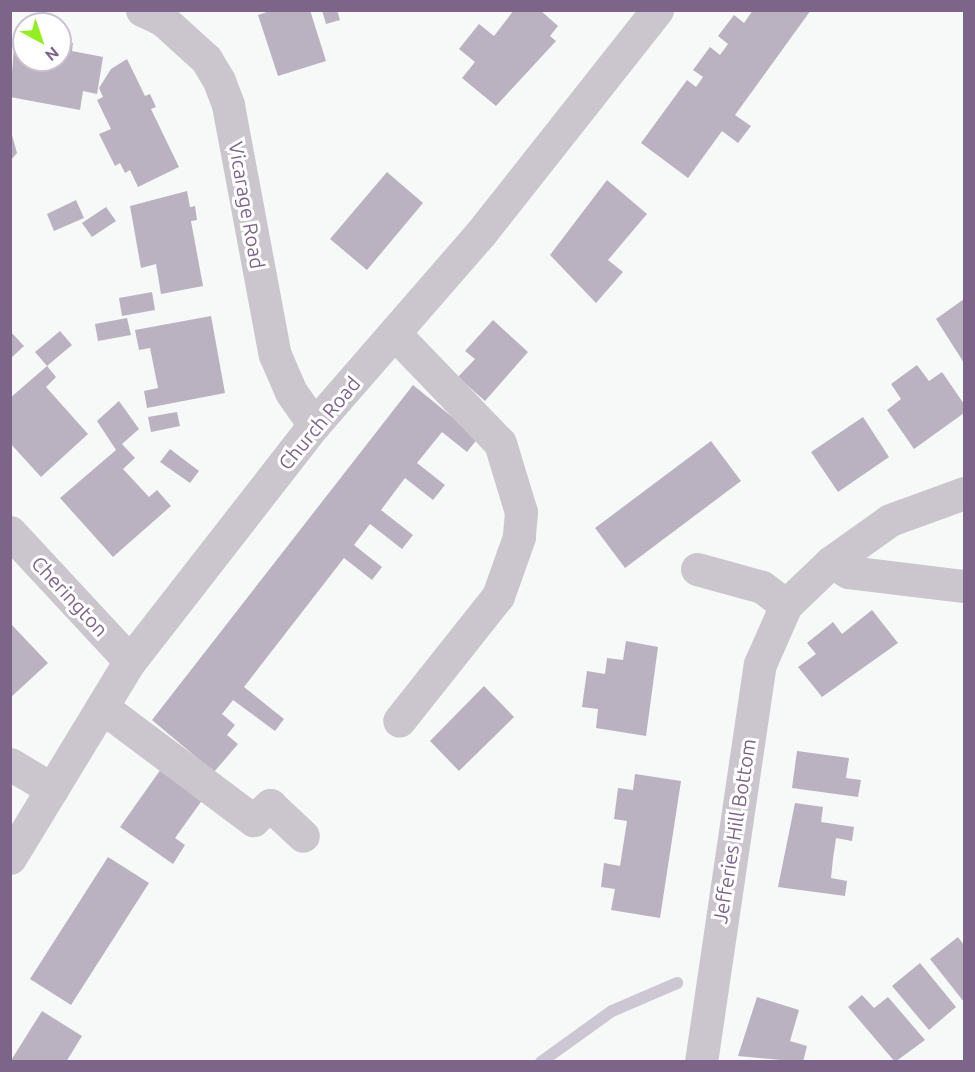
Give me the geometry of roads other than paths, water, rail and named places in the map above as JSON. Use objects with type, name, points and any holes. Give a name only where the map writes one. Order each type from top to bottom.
[{"type":"street","name":"Vicarage Road","points":[[142,10],[172,28],[206,59],[219,81],[228,105],[275,355],[291,392],[314,425]]},
{"type":"street","name":"Church Road","points":[[10,858],[130,661],[314,425],[395,334],[657,10]]},
{"type":"street","points":[[395,334],[500,443],[521,512],[519,537],[498,596],[399,721]]},
{"type":"street","name":"Jefferies Hill Bottom","points":[[701,1062],[760,664],[786,605],[831,562],[890,520],[964,494]]},
{"type":"street","name":"Cherington","points":[[10,532],[130,661]]},
{"type":"street","points":[[831,562],[848,572],[964,586]]},
{"type":"street","points":[[697,569],[762,588],[786,605]]},
{"type":"street","points":[[102,708],[253,819],[270,805],[303,836]]},
{"type":"street","points":[[10,764],[52,789]]},
{"type":"waterway","points":[[541,1062],[612,1011],[677,983]]}]
